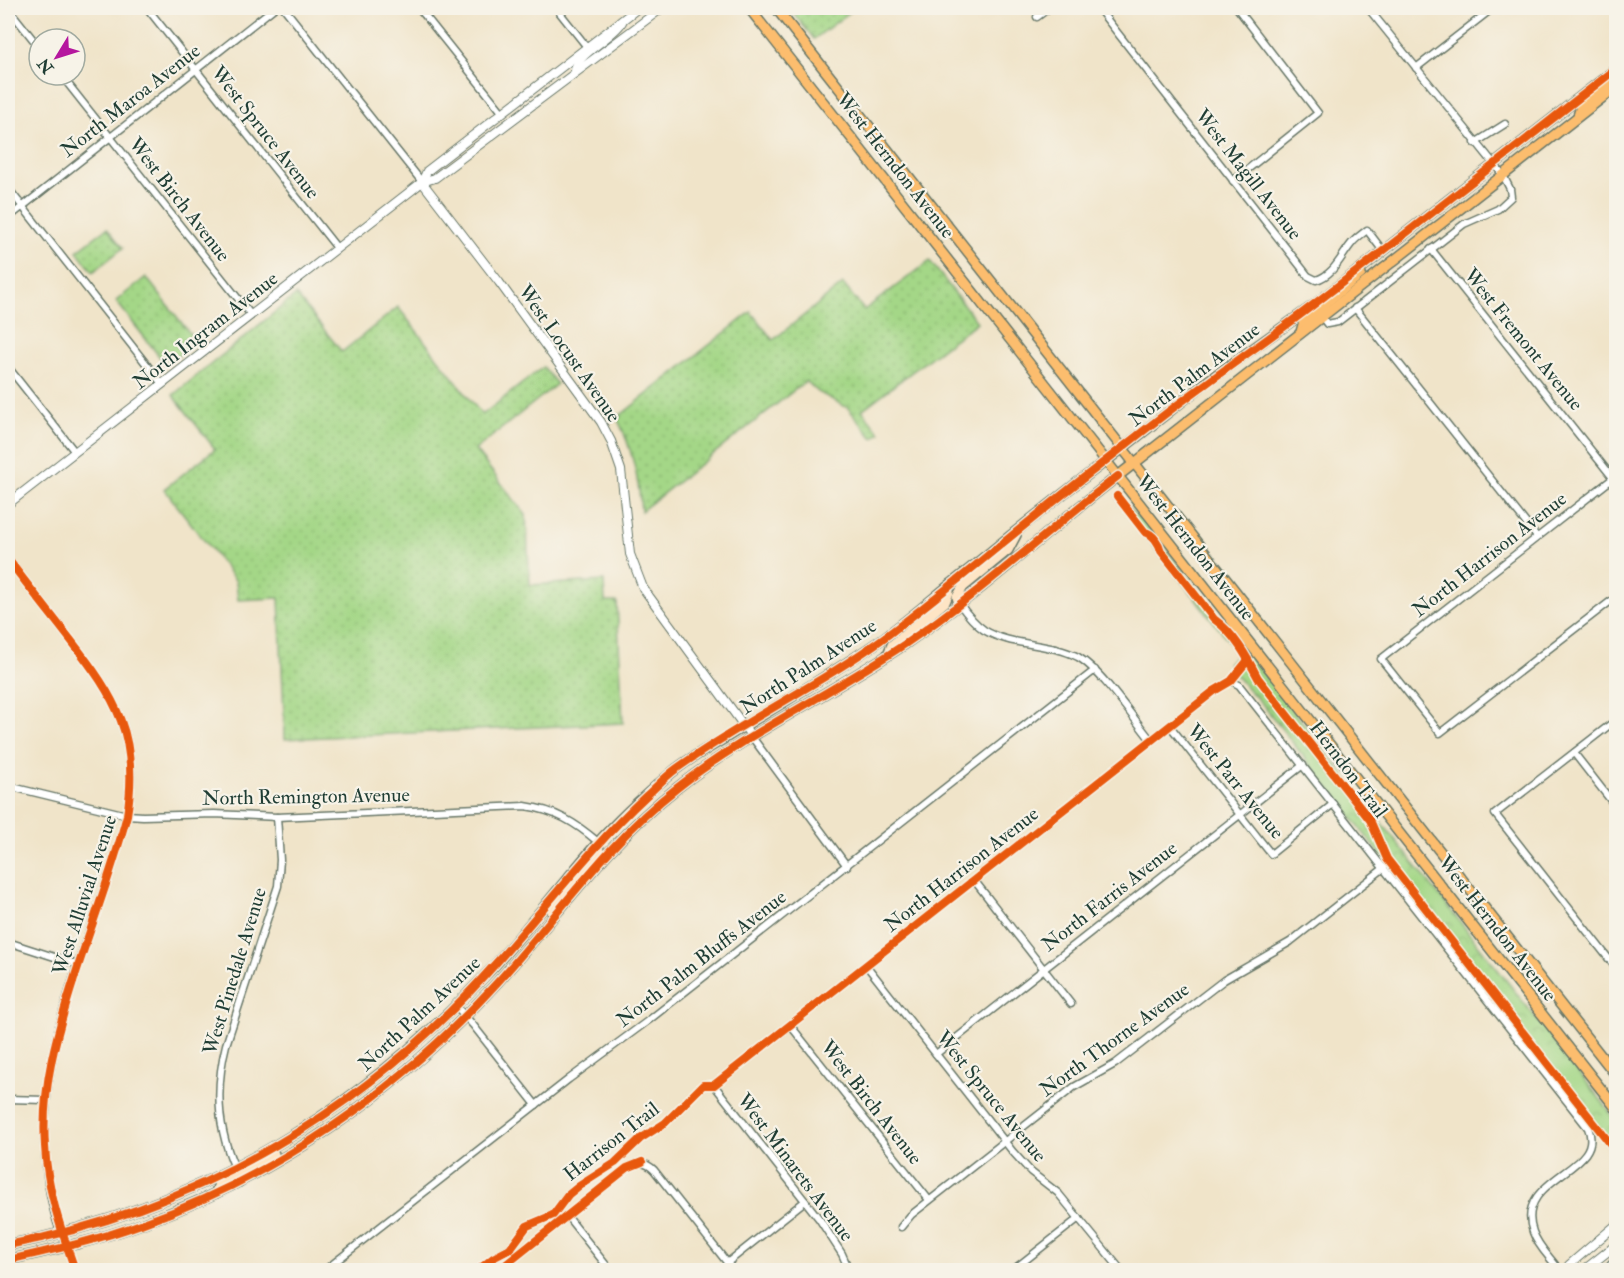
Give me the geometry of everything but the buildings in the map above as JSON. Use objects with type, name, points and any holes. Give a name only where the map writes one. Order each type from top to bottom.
[{"type":"main road","name":"West Herndon Avenue","points":[[749,8],[1617,1108]]},
{"type":"main road","name":"West Herndon Avenue","points":[[776,8],[1617,1075]]},
{"type":"main road","name":"North Palm Avenue","points":[[8,1245],[129,1214],[235,1168],[272,1149],[375,1078],[456,1006],[496,963],[598,842],[673,771],[814,684],[886,636],[1208,381],[1268,340],[1617,69]]},
{"type":"main road","points":[[1578,116],[1581,106],[1617,78]]},
{"type":"main road","name":"North Palm Avenue","points":[[8,1260],[66,1247],[141,1224],[216,1193],[304,1146],[341,1121],[411,1067],[466,1016],[495,986],[611,849],[641,818],[677,787],[752,737],[887,656],[959,603],[1321,316],[1617,87]]},
{"type":"main road","points":[[1301,332],[1304,321],[1352,283],[1383,251]]},
{"type":"main road","points":[[959,603],[958,594],[963,587],[1008,550],[1018,530]]},
{"type":"main road","points":[[887,656],[892,645],[945,602],[949,586]]},
{"type":"main road","points":[[542,930],[558,902],[599,851],[598,842]]},
{"type":"main road","points":[[239,1182],[239,1176],[243,1171],[298,1140],[323,1116]]},
{"type":"main road","points":[[216,1193],[219,1183],[233,1175],[235,1168]]},
{"type":"street","points":[[8,8],[27,31]]},
{"type":"street","name":"West Spruce Avenue","points":[[147,8],[337,248]]},
{"type":"street","name":"North Maroa Avenue","points":[[8,218],[274,8]]},
{"type":"street","name":"West Locust Avenue","points":[[284,8],[499,282],[601,422],[611,441],[622,474],[630,554],[643,588],[847,866]]},
{"type":"street","points":[[419,8],[502,112]]},
{"type":"street","points":[[556,8],[587,47]]},
{"type":"street","name":"North Ingram Avenue","points":[[422,182],[427,171],[638,8]]},
{"type":"street","name":"North Ingram Avenue","points":[[8,504],[422,182],[435,178],[662,8]]},
{"type":"street","points":[[1037,17],[1049,8]]},
{"type":"street","name":"West Magill Avenue","points":[[1098,8],[1312,279],[1320,279],[1335,268],[1354,240],[1367,230],[1383,251]]},
{"type":"street","points":[[1233,181],[1318,113],[1238,8]]},
{"type":"street","points":[[1321,316],[1327,324],[1333,324],[1464,224],[1498,209],[1511,197],[1503,175],[1368,8]]},
{"type":"street","points":[[1416,68],[1493,8]]},
{"type":"street","points":[[575,72],[574,68],[579,60],[617,30],[624,18]]},
{"type":"street","name":"West Birch Avenue","points":[[70,87],[251,315]]},
{"type":"street","points":[[1475,143],[1505,124]]},
{"type":"street","points":[[8,188],[162,384]]},
{"type":"street","name":"West Fremont Avenue","points":[[1431,249],[1615,477]]},
{"type":"street","points":[[1355,309],[1537,537]]},
{"type":"street","points":[[8,367],[75,452]]},
{"type":"street","name":"North Harrison Avenue","points":[[1615,477],[1381,658],[1440,733],[1617,597]]},
{"type":"street","name":"West Alluvial Avenue","points":[[8,559],[95,671],[114,702],[126,738],[131,763],[132,778],[128,815],[54,1042],[45,1100],[46,1163],[53,1204],[75,1270]]},
{"type":"street","points":[[959,603],[986,631],[1003,638],[1066,652],[1082,659],[1095,670],[1151,740]]},
{"type":"street","name":"North Palm Bluffs Avenue","points":[[325,1270],[536,1105],[654,1017],[1095,670]]},
{"type":"street","name":"North Harrison Avenue","points":[[714,1085],[1225,683],[1231,681],[1239,685],[1303,765]]},
{"type":"street","points":[[1617,720],[1496,814],[1617,968]]},
{"type":"street","name":"West Parr Avenue","points":[[1170,726],[1271,854],[1334,804]]},
{"type":"street","points":[[1574,753],[1617,807]]},
{"type":"street","points":[[1303,765],[1583,1121],[1590,1133],[1592,1143],[1588,1152],[1540,1191],[1532,1209],[1530,1222],[1533,1235],[1559,1270]]},
{"type":"street","name":"North Farris Avenue","points":[[936,1054],[1303,765]]},
{"type":"street","name":"North Remington Avenue","points":[[8,786],[128,815],[143,816],[214,814],[277,818],[525,806],[559,814],[598,842]]},
{"type":"street","name":"West Pinedale Avenue","points":[[235,1168],[227,1149],[220,1121],[218,1098],[220,1072],[225,1046],[278,886],[280,860],[277,818]]},
{"type":"street","name":"North Thorne Avenue","points":[[901,1227],[929,1200],[1074,1087],[1115,1064],[1224,980],[1290,942],[1384,868]]},
{"type":"street","points":[[974,880],[1071,1004]]},
{"type":"street","points":[[8,942],[79,965]]},
{"type":"street","name":"West Spruce Avenue","points":[[866,965],[1021,1162],[1058,1193],[1121,1270]]},
{"type":"street","points":[[456,1006],[536,1105]]},
{"type":"street","name":"West Birch Avenue","points":[[790,1025],[929,1200]]},
{"type":"street","name":"West Minarets Avenue","points":[[714,1085],[831,1236],[849,1270]]},
{"type":"street","points":[[8,1099],[45,1100]]},
{"type":"street","points":[[499,1270],[627,1168],[642,1162],[654,1170],[734,1270]]},
{"type":"street","points":[[727,1263],[805,1201]]},
{"type":"street","points":[[567,1216],[610,1270]]},
{"type":"street","points":[[1013,1270],[1079,1218]]},
{"type":"street","points":[[1567,1270],[1569,1265],[1617,1225]]},
{"type":"street","points":[[1584,1270],[1617,1245]]},
{"type":"street","points":[[1605,1270],[1617,1260]]},
{"type":"green space","points":[[789,8],[855,8],[814,39]]},
{"type":"green space","points":[[107,228],[123,248],[93,272],[77,251]]},
{"type":"green space","points":[[930,261],[977,322],[862,410],[880,433],[873,438],[848,408],[818,392],[806,381],[641,511],[634,463],[617,418],[751,312],[773,340],[843,284],[864,310]]},
{"type":"green space","points":[[146,277],[195,340],[166,365],[116,301]]},
{"type":"green space","points":[[296,295],[342,352],[398,307],[482,415],[543,367],[557,384],[475,450],[526,515],[530,585],[604,581],[605,602],[617,602],[623,723],[285,739],[279,598],[238,600],[236,581],[164,489],[215,449],[173,395]]},
{"type":"green space","points":[[1122,499],[1144,522],[1608,1109],[1616,1125],[1616,1154],[1263,705],[1235,675],[1228,663],[1239,654],[1118,500]]},
{"type":"cycle path","points":[[8,1245],[79,1228],[148,1206],[213,1178],[276,1145],[336,1107],[393,1063],[447,1015],[497,962],[626,815],[672,772],[889,634],[1151,425],[1313,305],[1616,69]]},
{"type":"cycle path","points":[[8,1260],[108,1235],[191,1204],[287,1156],[332,1127],[376,1095],[457,1025],[494,986],[581,883],[627,833],[677,788],[732,749],[877,662],[932,625],[1118,476]]},
{"type":"cycle path","name":"Herndon Trail","points":[[1117,496],[1145,532],[1155,539],[1161,551],[1214,619],[1234,638],[1258,678],[1370,820],[1387,859],[1616,1151]]},
{"type":"cycle path","points":[[8,559],[86,660],[112,700],[121,720],[130,763],[127,815],[62,1018],[45,1102],[46,1162],[60,1224],[75,1270]]},
{"type":"cycle path","name":"Harrison Trail","points":[[478,1270],[493,1258],[510,1249],[527,1226],[553,1215],[568,1195],[615,1163],[640,1139],[665,1123],[703,1085],[714,1085],[1214,691],[1231,681],[1248,660]]},
{"type":"cycle path","points":[[499,1270],[627,1168],[642,1162]]}]
